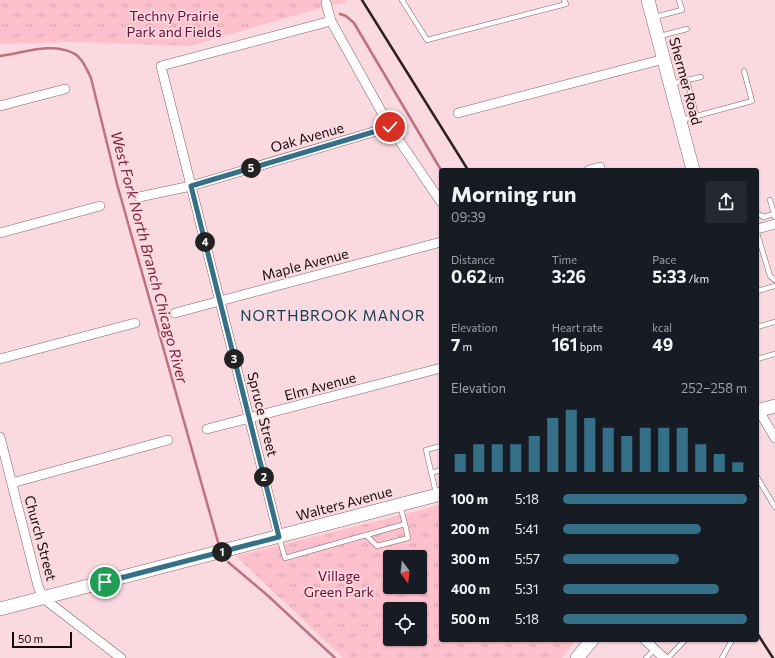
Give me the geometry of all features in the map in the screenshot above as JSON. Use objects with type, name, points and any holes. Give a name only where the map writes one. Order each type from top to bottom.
[{"type":"street","name":"Shermer Road","points":[[648,0],[692,168]]},
{"type":"street","points":[[326,1],[331,21],[390,127],[439,199]]},
{"type":"street","name":"Spruce Street","points":[[279,537],[161,66],[331,21]]},
{"type":"street","points":[[458,114],[664,59]]},
{"type":"street","points":[[0,106],[65,90]]},
{"type":"street","name":"Oak Avenue","points":[[139,197],[191,186],[390,127]]},
{"type":"street","points":[[0,233],[100,206]]},
{"type":"street","points":[[759,228],[775,224]]},
{"type":"street","name":"Maple Avenue","points":[[175,313],[439,243]]},
{"type":"street","points":[[0,359],[135,322]]},
{"type":"street","name":"Elm Avenue","points":[[207,430],[439,369]]},
{"type":"street","points":[[759,411],[775,406]]},
{"type":"street","points":[[759,413],[775,438]]},
{"type":"street","name":"Church Street","points":[[0,437],[38,586],[43,598],[121,658]]},
{"type":"street","points":[[12,483],[168,440]]},
{"type":"street","name":"Walters Avenue","points":[[0,609],[439,495]]},
{"type":"street","points":[[577,658],[590,642]]},
{"type":"street","points":[[647,642],[664,658]]},
{"type":"lane","points":[[402,0],[427,40],[566,4],[564,0]]},
{"type":"lane","points":[[653,17],[682,10],[679,0]]},
{"type":"lane","points":[[658,36],[687,29]]},
{"type":"lane","points":[[680,120],[752,101],[744,71]]},
{"type":"lane","points":[[671,85],[701,77]]},
{"type":"lane","points":[[687,80],[696,116]]},
{"type":"lane","points":[[759,215],[763,218],[775,216],[770,200]]},
{"type":"lane","points":[[759,240],[770,276],[775,280]]},
{"type":"lane","points":[[759,290],[775,286]]},
{"type":"lane","points":[[759,326],[775,322]]},
{"type":"lane","points":[[759,358],[775,354]]},
{"type":"lane","points":[[439,447],[426,450],[431,473],[439,495]]},
{"type":"lane","points":[[431,473],[439,471]]},
{"type":"lane","points":[[759,480],[775,507]]},
{"type":"lane","points":[[366,535],[377,546],[408,538],[400,505]]},
{"type":"lane","points":[[279,537],[285,558],[405,524]]},
{"type":"lane","points":[[668,658],[683,642]]},
{"type":"lane","points":[[723,658],[731,642]]},
{"type":"lane","points":[[646,658],[655,649]]},
{"type":"green space","name":"Techny Prairie Park and Fields","points":[[0,0],[346,0],[347,2],[324,7],[190,46],[75,42],[0,44]]},
{"type":"green space","name":"Village Green Park","points":[[439,505],[439,642],[574,642],[562,658],[343,658],[236,556]]},
{"type":"waterway","points":[[340,14],[346,16],[354,23],[440,168]]},
{"type":"waterway","name":"West Fork North Branch Chicago River","points":[[0,56],[37,49],[56,48],[73,53],[79,57],[91,78],[117,184],[218,542]]},
{"type":"waterway","name":"West Fork North Branch Chicago River","points":[[228,562],[266,594],[335,658]]},
{"type":"railway","points":[[362,0],[467,168]]},
{"type":"railway","points":[[759,636],[773,658]]},
{"type":"district","name":"NORTHBROOK MANOR","points":[[333,315]]},
{"type":"route","points":[[105,582],[279,537],[191,186],[390,127]]}]
